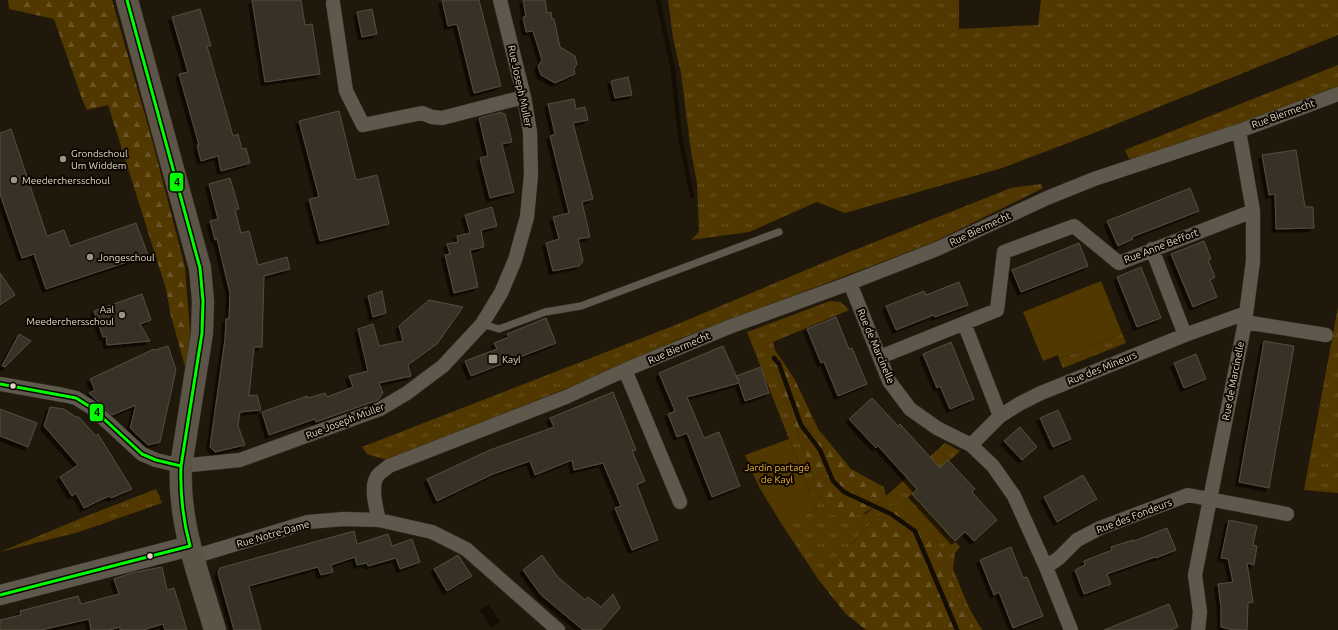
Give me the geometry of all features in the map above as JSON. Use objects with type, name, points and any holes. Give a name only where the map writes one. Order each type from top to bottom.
[{"type":"main road","points":[[127,0],[200,268],[203,301],[202,333],[180,475],[184,523],[191,552],[215,630]]},
{"type":"main road","points":[[0,596],[191,552]]},
{"type":"street","name":"Rue Joseph Muller","points":[[0,384],[76,398],[92,408],[142,454],[156,460],[180,475],[240,460],[380,408],[407,393],[443,366],[482,324],[501,292],[515,260],[527,217],[531,175],[530,132],[524,97],[500,0]]},
{"type":"street","points":[[333,3],[346,91],[363,125],[422,113],[432,117],[442,118],[524,97]]},
{"type":"street","name":"Rue Biermecht","points":[[379,520],[374,495],[375,483],[378,474],[390,466],[566,397],[625,370],[729,327],[937,250],[1046,198],[1094,178],[1239,131],[1338,94]]},
{"type":"street","name":"Rue de Marcinelle","points":[[1198,630],[1200,612],[1195,574],[1246,317],[1253,261],[1253,211],[1239,131]]},
{"type":"street","name":"Rue Anne Beffort","points":[[880,357],[997,310],[1004,252],[1074,226],[1119,262],[1253,211]]},
{"type":"street","points":[[1152,249],[1185,335]]},
{"type":"street","name":"Rue de Marcinelle","points":[[850,283],[889,381],[910,409],[937,428],[971,445],[994,466],[1014,496],[1046,566],[1070,630]]},
{"type":"street","points":[[1246,317],[1326,335]]},
{"type":"street","name":"Rue des Mineurs","points":[[971,445],[1000,416],[1041,393],[1185,335],[1246,317]]},
{"type":"street","points":[[964,323],[1000,416]]},
{"type":"street","points":[[625,370],[680,502]]},
{"type":"street","name":"Rue des Fondeurs","points":[[1046,566],[1059,558],[1077,540],[1100,528],[1188,495],[1288,514]]},
{"type":"street","name":"Rue Notre-Dame","points":[[191,552],[308,522],[344,519],[379,520],[432,532],[466,549],[555,629]]},
{"type":"lane","points":[[482,324],[499,329],[545,312],[581,306],[779,232]]},
{"type":"green space","points":[[8,0],[112,0],[151,136],[185,267],[190,332],[186,370],[171,316],[166,289],[108,105],[87,110],[54,19],[9,9]]},
{"type":"green space","points":[[668,0],[959,0],[959,29],[1038,25],[1041,0],[1338,0],[1338,35],[1094,133],[1002,168],[845,213],[817,202],[749,232],[691,240],[699,232],[697,183],[691,151],[681,73],[673,38]]},
{"type":"green space","points":[[1338,65],[1338,94],[1239,131],[1129,159],[1125,150]]},
{"type":"green space","points":[[1041,184],[1043,188],[932,243],[674,341],[659,351],[387,460],[367,454],[362,447],[673,326],[832,259],[1011,188]]},
{"type":"green space","points":[[1101,281],[1122,333],[1059,359],[1058,355],[1043,361],[1023,312]]},
{"type":"green space","points":[[830,301],[841,302],[849,310],[773,342],[775,350],[782,360],[774,366],[820,496],[833,515],[866,514],[945,443],[960,451],[912,494],[960,547],[955,553],[953,569],[969,608],[982,630],[976,630],[973,626],[934,535],[924,523],[914,515],[893,504],[870,524],[818,579],[781,523],[817,510],[747,332]]},
{"type":"green space","points":[[1338,307],[1338,493],[1304,490]]},
{"type":"green space","points":[[1122,333],[1126,343],[1063,368],[1059,359]]},
{"type":"green space","points":[[782,360],[795,380],[818,429],[851,469],[884,487],[886,496],[868,511],[850,517],[833,515],[820,496],[774,366]]},
{"type":"green space","name":"Jardin partagé de Kayl","points":[[789,439],[817,510],[781,523],[759,487],[745,455]]},
{"type":"green space","points":[[156,489],[162,503],[79,532],[0,552],[89,515]]},
{"type":"green space","points":[[893,503],[914,515],[924,523],[934,535],[976,630],[866,630],[846,614],[818,579],[870,524]]},
{"type":"shaded area","points":[[489,605],[500,622],[491,627],[480,610]]},
{"type":"building","points":[[252,0],[301,0],[305,25],[312,24],[320,74],[265,82]]},
{"type":"building","points":[[442,0],[479,0],[501,86],[474,93],[457,24],[448,26]]},
{"type":"building","points":[[523,0],[545,0],[547,13],[551,12],[552,19],[554,19],[560,47],[575,56],[577,64],[574,69],[575,74],[555,83],[541,75],[538,66],[542,60],[533,31],[526,32],[523,17],[526,17]]},
{"type":"building","points":[[200,9],[211,46],[207,46],[233,136],[238,134],[242,149],[246,148],[250,163],[221,171],[218,156],[201,161],[197,145],[199,145],[179,74],[188,72],[172,17]]},
{"type":"building","points":[[372,9],[377,34],[362,37],[357,12]]},
{"type":"building","points":[[628,77],[632,95],[615,98],[611,81]]},
{"type":"building","points":[[574,99],[576,109],[585,107],[588,120],[573,123],[593,199],[582,202],[590,237],[578,239],[583,261],[579,266],[553,271],[546,243],[559,239],[553,217],[569,213],[550,136],[555,134],[548,104]]},
{"type":"building","points":[[339,111],[356,180],[377,175],[389,224],[320,241],[309,199],[319,197],[299,121]]},
{"type":"building","points":[[502,112],[502,114],[505,114],[512,142],[502,144],[514,192],[490,198],[480,158],[488,156],[479,118]]},
{"type":"building","points":[[11,129],[47,236],[64,230],[70,246],[136,223],[148,255],[46,289],[34,254],[22,258],[0,194],[0,133]]},
{"type":"building","points":[[1296,150],[1305,207],[1313,207],[1314,228],[1276,229],[1275,194],[1269,195],[1262,155]]},
{"type":"building","points":[[230,178],[239,209],[235,210],[241,233],[249,231],[258,265],[287,257],[290,269],[264,276],[262,347],[254,347],[249,396],[257,395],[261,410],[240,412],[238,426],[245,445],[215,452],[210,447],[225,339],[226,319],[229,319],[230,293],[217,239],[215,240],[210,221],[218,219],[209,184]]},
{"type":"building","points":[[1190,188],[1199,211],[1132,237],[1133,239],[1118,246],[1107,221]]},
{"type":"building","points":[[492,207],[497,226],[481,230],[484,247],[470,250],[478,287],[454,293],[445,255],[450,254],[447,244],[458,242],[457,236],[470,233],[465,215]]},
{"type":"building","points":[[1204,241],[1211,259],[1208,260],[1215,277],[1210,280],[1217,297],[1193,307],[1171,254]]},
{"type":"building","points":[[1079,243],[1088,266],[1021,292],[1012,270]]},
{"type":"building","points":[[1141,267],[1161,318],[1137,327],[1117,277]]},
{"type":"building","points":[[0,273],[15,295],[0,305]]},
{"type":"building","points":[[959,282],[968,305],[935,317],[934,315],[896,330],[886,306],[924,291],[926,295]]},
{"type":"building","points":[[382,291],[386,313],[373,317],[368,296]]},
{"type":"building","name":"Aal Meederchersschoul","points":[[142,294],[151,320],[140,324],[150,341],[107,345],[106,336],[103,337],[94,311]]},
{"type":"building","points":[[429,300],[463,307],[437,344],[408,365],[411,376],[379,383],[383,393],[378,400],[316,422],[315,419],[269,435],[262,412],[307,396],[308,398],[325,393],[327,397],[353,387],[349,376],[368,371],[358,329],[373,324],[379,346],[403,341],[399,326]]},
{"type":"building","points":[[836,317],[849,349],[852,348],[867,384],[838,396],[824,362],[821,363],[807,329]]},
{"type":"building","points":[[546,318],[556,343],[471,376],[465,361],[497,349],[494,343],[509,337],[507,334]]},
{"type":"building","points":[[19,334],[31,341],[5,367],[2,366]]},
{"type":"building","points":[[1264,341],[1294,346],[1269,488],[1239,482]]},
{"type":"building","points":[[951,342],[974,399],[950,409],[940,386],[937,388],[923,354]]},
{"type":"building","points":[[168,346],[176,370],[160,442],[148,445],[130,428],[136,405],[112,415],[89,393],[95,390],[90,379],[154,349]]},
{"type":"building","points":[[723,346],[736,376],[761,367],[769,393],[745,401],[739,383],[687,397],[704,438],[719,432],[740,486],[712,497],[687,433],[677,437],[668,414],[675,411],[659,373]]},
{"type":"building","points":[[1196,354],[1206,379],[1184,388],[1174,363]]},
{"type":"building","points":[[613,392],[636,450],[632,451],[645,481],[637,485],[658,540],[632,550],[615,508],[621,506],[603,463],[574,470],[572,460],[535,475],[530,461],[493,474],[437,501],[427,479],[490,450],[554,427],[550,418]]},
{"type":"building","points":[[872,398],[898,426],[900,424],[940,468],[948,460],[975,489],[972,492],[997,520],[974,541],[965,532],[955,541],[912,494],[917,489],[878,446],[876,448],[849,419]]},
{"type":"building","points":[[50,407],[64,409],[76,417],[79,417],[96,436],[98,434],[132,489],[111,498],[109,496],[84,508],[76,493],[72,496],[60,477],[78,465],[44,426]]},
{"type":"building","points":[[0,409],[37,423],[28,447],[0,436]]},
{"type":"building","points":[[1058,410],[1071,439],[1053,447],[1040,418]]},
{"type":"building","points":[[1020,427],[1037,447],[1022,460],[1004,441]]},
{"type":"building","points":[[1083,475],[1097,499],[1057,522],[1044,497]]},
{"type":"building","points":[[1229,520],[1257,526],[1253,545],[1257,546],[1254,565],[1247,563],[1253,602],[1248,603],[1247,630],[1234,630],[1221,627],[1221,607],[1218,584],[1233,582],[1228,559],[1221,558]]},
{"type":"building","points":[[1167,528],[1176,550],[1107,574],[1111,584],[1084,594],[1075,570],[1085,565],[1084,561],[1112,550],[1111,547],[1133,540],[1134,541]]},
{"type":"building","points":[[354,531],[357,544],[388,534],[392,546],[412,539],[420,562],[400,569],[396,558],[368,566],[367,563],[357,565],[355,557],[331,565],[333,572],[321,575],[318,567],[249,586],[261,630],[234,630],[218,573],[220,568]]},
{"type":"building","points":[[1011,547],[1023,578],[1027,577],[1043,616],[1013,628],[999,592],[994,595],[980,560]]},
{"type":"building","points":[[458,555],[472,576],[447,591],[434,569]]},
{"type":"building","points":[[542,555],[558,577],[585,600],[588,597],[601,607],[613,594],[620,608],[601,630],[583,630],[541,595],[523,570]]},
{"type":"building","points":[[162,567],[167,590],[174,588],[187,630],[165,630],[163,624],[143,630],[120,630],[120,627],[109,630],[91,630],[89,619],[41,630],[0,630],[0,620],[21,615],[20,611],[78,596],[81,604],[119,594],[114,579],[131,573]]},
{"type":"building","points":[[1169,604],[1178,627],[1171,630],[1104,630]]},
{"type":"waterway","points":[[658,0],[673,70],[680,136],[692,196]]},
{"type":"waterway","points":[[774,358],[779,364],[801,425],[820,450],[833,481],[844,492],[891,514],[915,531],[957,630]]},
{"type":"transit line","name":"4","points":[[0,595],[190,546],[182,506],[181,466],[202,333],[203,301],[200,268],[127,0]]},
{"type":"transit line","name":"4","points":[[0,384],[76,398],[92,408],[142,454],[156,460],[181,466]]},
{"type":"place","name":"Grondschoul Um Widdem","points":[[63,159]]},
{"type":"place","name":"Meederchersschoul","points":[[14,180]]},
{"type":"place","name":"Jongeschoul","points":[[90,257]]},
{"type":"place","name":"Aal Meederchersschoul","points":[[122,315]]},
{"type":"place","name":"Kayl","points":[[493,359]]}]
